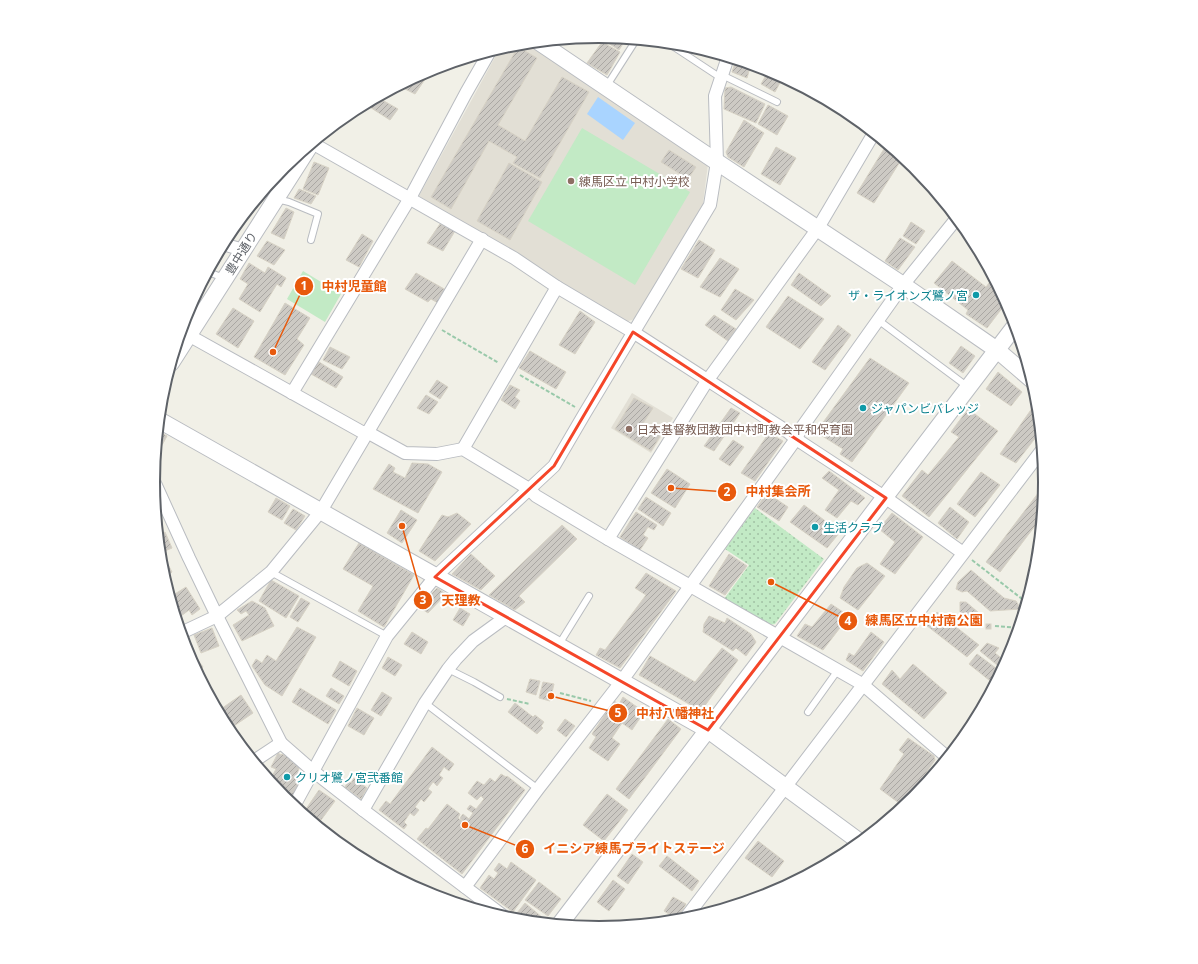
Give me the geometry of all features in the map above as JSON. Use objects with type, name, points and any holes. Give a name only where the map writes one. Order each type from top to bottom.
[{"type":"street","points":[[547,47],[717,162],[903,284],[997,350],[1024,373]]},
{"type":"street","points":[[292,393],[410,198],[486,58]]},
{"type":"street","points":[[297,800],[387,636],[435,577],[554,466],[710,205],[717,162],[715,96],[726,62]]},
{"type":"street","points":[[608,539],[707,381],[818,228],[871,138]]},
{"type":"street","points":[[317,147],[482,239],[514,258],[557,287],[633,332],[788,432],[796,439],[886,498],[963,553]]},
{"type":"street","name":"豊中通り","points":[[187,330],[225,279],[302,159]]},
{"type":"street","points":[[465,887],[538,789],[622,682],[796,439],[800,430],[903,284],[953,223]]},
{"type":"street","points":[[186,631],[217,616],[271,572],[321,511],[482,239]]},
{"type":"street","points":[[229,246],[243,250]]},
{"type":"street","points":[[463,449],[557,287]]},
{"type":"street","points":[[564,919],[1012,332]]},
{"type":"street","points":[[186,333],[362,432],[367,432],[405,453],[437,454],[463,449],[529,489],[536,496],[608,539],[862,684],[943,754]]},
{"type":"street","points":[[164,423],[708,730],[855,838]]},
{"type":"street","points":[[694,911],[862,684],[1037,456]]},
{"type":"street","points":[[160,495],[217,616],[281,742],[313,771],[493,908]]},
{"type":"street","points":[[363,810],[425,703],[448,669],[473,641],[506,617]]},
{"type":"street","points":[[258,758],[281,742]]},
{"type":"lane","points":[[606,87],[633,45]]},
{"type":"lane","points":[[680,50],[721,76],[777,102]]},
{"type":"lane","points":[[277,199],[289,202],[318,214],[311,240]]},
{"type":"lane","points":[[213,274],[225,279]]},
{"type":"lane","points":[[878,320],[968,387]]},
{"type":"lane","points":[[271,572],[387,636]]},
{"type":"lane","points":[[558,646],[589,596]]},
{"type":"lane","points":[[448,669],[500,697]]},
{"type":"lane","points":[[808,712],[838,670]]},
{"type":"lane","points":[[425,703],[538,789]]},
{"type":"path","points":[[963,553],[1022,599]]},
{"type":"path","points":[[995,626],[1013,628]]},
{"type":"path","points":[[560,693],[604,704]]},
{"type":"path","points":[[500,697],[530,704]]},
{"type":"highlighted area","points":[[633,332],[886,498],[708,730],[435,577],[554,466]]},
{"type":"shaded area","points":[[537,48],[708,164],[703,204],[635,319],[625,322],[419,196],[496,55]]},
{"type":"shaded area","points":[[632,393],[673,418],[651,453],[611,428]]},
{"type":"green space","points":[[582,128],[690,192],[635,285],[528,221]]},
{"type":"green space","points":[[303,271],[341,294],[325,322],[287,299]]},
{"type":"green space","points":[[755,508],[824,559],[775,624],[769,625],[724,599],[749,565],[725,549]]},
{"type":"water","points":[[598,97],[635,123],[623,140],[587,114]]},
{"type":"building","points":[[601,43],[620,52],[607,75],[587,63]]},
{"type":"building","points":[[609,43],[623,44],[619,50]]},
{"type":"building","points":[[523,50],[537,58],[498,125],[525,141],[562,77],[589,92],[540,178],[513,163],[517,157],[489,141],[451,209],[431,197],[516,51]]},
{"type":"building","points":[[735,64],[749,69],[747,78],[732,72]]},
{"type":"building","points":[[766,76],[780,82],[775,92],[761,84]]},
{"type":"building","points":[[426,78],[415,94],[404,89]]},
{"type":"building","points":[[731,87],[765,104],[756,123],[724,109],[725,88]]},
{"type":"building","points":[[383,100],[398,109],[390,120],[371,108]]},
{"type":"building","points":[[768,105],[788,116],[777,135],[758,124]]},
{"type":"building","points":[[744,120],[764,133],[744,167],[728,157],[726,152]]},
{"type":"building","points":[[776,147],[796,158],[780,185],[761,174]]},
{"type":"building","points":[[884,149],[899,163],[874,203],[857,193]]},
{"type":"building","points":[[669,150],[696,167],[688,179],[661,162]]},
{"type":"building","points":[[314,162],[329,168],[318,195],[303,189]]},
{"type":"building","points":[[509,163],[542,182],[510,240],[477,221]]},
{"type":"building","points":[[299,189],[316,196],[311,204],[294,198]]},
{"type":"building","points":[[286,208],[294,212],[284,239],[271,233]]},
{"type":"building","points":[[911,222],[925,231],[916,244],[903,236]]},
{"type":"building","points":[[440,224],[455,231],[443,251],[427,243]]},
{"type":"building","points":[[362,234],[373,241],[359,267],[346,260]]},
{"type":"building","points":[[900,238],[915,247],[898,270],[885,261]]},
{"type":"building","points":[[699,240],[715,250],[698,278],[681,269]]},
{"type":"building","points":[[267,241],[285,250],[274,265],[257,256]]},
{"type":"building","points":[[720,258],[739,269],[720,297],[700,287]]},
{"type":"building","name":"ザ・ライオンズ鷺ノ宮","points":[[952,261],[986,287],[990,282],[1002,308],[987,328],[966,314],[968,310],[934,283]]},
{"type":"building","points":[[249,263],[265,273],[268,267],[286,278],[281,287],[277,284],[260,312],[239,299],[248,284],[240,279]]},
{"type":"building","points":[[416,273],[446,290],[438,303],[431,299],[428,302],[405,289]]},
{"type":"building","points":[[799,273],[831,296],[821,306],[791,285]]},
{"type":"building","points":[[735,289],[754,300],[736,320],[721,310]]},
{"type":"building","points":[[788,296],[824,319],[800,349],[766,327]]},
{"type":"building","points":[[285,303],[310,318],[297,339],[304,345],[285,375],[254,357]]},
{"type":"building","points":[[233,308],[254,321],[238,348],[216,334]]},
{"type":"building","points":[[580,311],[595,322],[575,354],[559,345]]},
{"type":"building","points":[[714,315],[736,329],[728,341],[705,325]]},
{"type":"building","points":[[838,325],[851,335],[825,370],[812,362]]},
{"type":"building","points":[[961,346],[975,356],[963,373],[949,363]]},
{"type":"building","points":[[330,347],[350,357],[342,369],[323,360]]},
{"type":"building","points":[[530,351],[566,372],[556,389],[519,368]]},
{"type":"building","name":"ジャパンビバレッジ","points":[[870,358],[909,383],[852,462],[840,454],[843,449],[816,432]]},
{"type":"building","points":[[319,362],[343,377],[336,388],[311,374]]},
{"type":"building","points":[[998,372],[1022,392],[1011,406],[986,389]]},
{"type":"building","points":[[437,380],[448,387],[440,399],[429,392]]},
{"type":"building","points":[[510,385],[520,390],[515,397],[520,401],[515,409],[501,400]]},
{"type":"building","points":[[426,395],[438,402],[429,414],[417,408]]},
{"type":"building","points":[[634,398],[653,408],[642,425],[662,433],[651,451],[615,429]]},
{"type":"building","points":[[731,408],[740,413],[714,451],[704,446]]},
{"type":"building","points":[[968,409],[998,431],[929,517],[902,496],[922,470],[928,475],[959,437],[951,432]]},
{"type":"building","points":[[1032,409],[1035,438],[1016,463],[1000,454]]},
{"type":"building","points":[[769,433],[783,441],[755,481],[741,473]]},
{"type":"building","points":[[163,434],[167,436],[162,446]]},
{"type":"building","points":[[733,440],[744,447],[730,466],[719,459]]},
{"type":"building","points":[[412,463],[428,464],[442,472],[418,513],[373,489],[389,464],[395,468],[393,472],[405,478]]},
{"type":"building","points":[[667,469],[690,484],[675,508],[651,493]]},
{"type":"building","points":[[829,471],[865,498],[858,505],[851,501],[837,518],[825,510],[839,490],[822,478]]},
{"type":"building","points":[[981,472],[1000,485],[975,517],[957,504]]},
{"type":"building","points":[[767,493],[788,507],[779,521],[757,507]]},
{"type":"building","points":[[1038,494],[1035,525],[1000,572],[986,562]]},
{"type":"building","points":[[646,497],[671,513],[663,526],[638,509]]},
{"type":"building","points":[[276,498],[290,506],[282,520],[268,512]]},
{"type":"building","name":"生活クラブ","points":[[804,505],[840,532],[827,548],[790,522]]},
{"type":"building","points":[[950,507],[969,522],[957,539],[938,523]]},
{"type":"building","points":[[293,509],[305,516],[296,530],[284,523]]},
{"type":"building","points":[[401,510],[417,520],[402,543],[387,533]]},
{"type":"building","points":[[636,512],[657,525],[654,530],[648,527],[643,535],[648,538],[640,550],[620,537]]},
{"type":"building","points":[[457,513],[471,524],[435,561],[419,551],[442,515],[448,517]]},
{"type":"building","points":[[892,513],[923,537],[895,574],[880,564],[895,542],[879,529]]},
{"type":"building","points":[[562,525],[577,539],[519,596],[525,602],[515,610],[489,595]]},
{"type":"building","points":[[165,532],[172,548],[166,551],[164,539],[163,533]]},
{"type":"building","points":[[359,543],[414,575],[384,627],[358,611],[373,586],[343,569]]},
{"type":"building","points":[[471,554],[495,576],[481,590],[452,574]]},
{"type":"building","points":[[729,554],[747,566],[725,595],[709,586]]},
{"type":"building","points":[[167,563],[172,572],[169,574]]},
{"type":"building","points":[[867,563],[885,576],[858,610],[840,598],[844,587],[857,568]]},
{"type":"building","points":[[971,570],[1004,598],[1016,601],[1020,607],[1019,609],[990,611],[967,591],[962,592],[956,589],[958,582]]},
{"type":"building","points":[[646,573],[676,591],[620,668],[596,655],[600,648],[605,650],[646,595],[635,588]]},
{"type":"building","points":[[271,580],[299,596],[286,618],[259,601]]},
{"type":"building","points":[[186,587],[200,609],[192,615],[189,610],[181,616],[175,594]]},
{"type":"building","points":[[437,588],[446,594],[428,613],[419,607]]},
{"type":"building","points":[[301,598],[310,603],[298,622],[290,617]]},
{"type":"building","points":[[252,601],[265,608],[274,626],[242,641],[233,625],[249,615],[246,611],[241,614],[237,610]]},
{"type":"building","points":[[960,602],[966,602],[979,613],[980,627],[972,627],[960,618]]},
{"type":"building","points":[[831,604],[849,616],[823,650],[797,636],[805,624],[812,627]]},
{"type":"building","points":[[460,608],[470,614],[463,626],[453,620]]},
{"type":"building","points":[[937,612],[979,645],[967,657],[926,625]]},
{"type":"building","points":[[709,616],[725,623],[727,618],[751,634],[756,642],[746,656],[736,648],[733,651],[703,632],[704,624]]},
{"type":"building","points":[[986,624],[991,624],[991,629],[986,629]]},
{"type":"building","points":[[297,627],[316,637],[282,696],[265,685],[252,666],[256,659],[262,663],[267,655],[276,661]]},
{"type":"building","points":[[212,628],[219,646],[201,653],[194,635]]},
{"type":"building","points":[[412,632],[428,642],[421,654],[404,644]]},
{"type":"building","points":[[871,632],[884,642],[863,671],[846,660],[849,653],[854,656]]},
{"type":"building","points":[[987,643],[999,648],[995,653],[1001,658],[998,666],[980,651]]},
{"type":"building","points":[[722,648],[738,660],[701,711],[639,675],[650,656],[695,682]]},
{"type":"building","points":[[977,654],[996,669],[990,681],[969,664]]},
{"type":"building","points":[[388,657],[402,665],[395,676],[382,668]]},
{"type":"building","points":[[197,659],[203,667],[201,668]]},
{"type":"building","points":[[340,661],[357,671],[349,686],[332,676]]},
{"type":"building","points":[[913,664],[947,693],[924,719],[882,684],[892,670],[900,679]]},
{"type":"building","points":[[530,679],[540,681],[536,695],[526,692]]},
{"type":"building","points":[[543,682],[554,684],[550,701],[539,698]]},
{"type":"building","points":[[300,688],[336,710],[328,724],[292,702]]},
{"type":"building","points":[[331,688],[344,696],[339,704],[326,696]]},
{"type":"building","points":[[382,692],[392,698],[381,716],[371,710]]},
{"type":"building","points":[[241,695],[253,713],[234,726],[223,708]]},
{"type":"building","points":[[623,697],[644,712],[632,730],[622,723],[612,738],[620,744],[608,761],[589,748],[596,737],[592,734],[614,701],[619,704]]},
{"type":"building","points":[[515,703],[533,717],[535,715],[544,722],[541,726],[543,728],[537,734],[508,712]]},
{"type":"building","points":[[357,708],[374,718],[364,735],[348,726]]},
{"type":"building","points":[[565,719],[575,726],[566,737],[557,730]]},
{"type":"building","points":[[668,719],[681,729],[629,799],[616,789]]},
{"type":"building","points":[[908,738],[934,756],[935,760],[923,777],[898,802],[880,789],[904,754],[899,750]]},
{"type":"building","points":[[432,747],[454,764],[449,771],[444,767],[439,775],[443,778],[437,786],[433,782],[428,789],[432,792],[424,802],[421,799],[415,807],[419,810],[414,816],[410,813],[404,822],[407,825],[404,829],[379,810],[386,801],[390,804]]},
{"type":"building","name":"クリオ鷺ノ宮弐番館","points":[[278,753],[293,760],[292,762],[300,766],[298,771],[304,774],[293,795],[273,775],[276,769],[271,767]]},
{"type":"building","points":[[501,774],[506,777],[507,776],[525,790],[462,874],[417,839],[426,828],[428,829],[447,804],[460,814],[458,818],[465,823],[460,818],[463,814],[469,819],[473,813],[467,809],[470,805],[476,809],[484,799],[481,796],[477,800],[468,793],[477,781],[484,785],[490,778],[495,782]]},
{"type":"building","points":[[354,778],[367,788],[361,799],[345,787],[348,781],[351,783]]},
{"type":"building","points":[[319,790],[335,801],[321,820],[306,809]]},
{"type":"building","points":[[607,794],[628,810],[604,841],[583,825]]},
{"type":"building","points":[[758,841],[784,861],[772,877],[745,858]]},
{"type":"building","points":[[632,854],[643,862],[628,884],[617,876]]},
{"type":"building","points":[[667,856],[699,881],[692,891],[659,866]]},
{"type":"building","points":[[511,862],[536,880],[513,912],[480,888],[489,875],[494,879],[498,873],[494,870],[499,863],[507,869]]},
{"type":"building","points":[[613,880],[625,889],[609,911],[597,902]]},
{"type":"building","points":[[539,882],[561,899],[548,916],[525,900]]},
{"type":"building","points":[[673,897],[686,904],[680,914],[670,915],[664,911]]},
{"type":"building","points":[[525,903],[542,917],[518,914]]},
{"type":"place","name":"練馬区立 中村小学校","points":[[571,181]]},
{"type":"place","name":"ザ・ライオンズ鷺ノ宮","points":[[976,295]]},
{"type":"place","name":"中村児童館","points":[[273,352]]},
{"type":"place","name":"ジャパンビバレッジ","points":[[863,408]]},
{"type":"place","name":"日本基督教団教団中村町教会平和保育園","points":[[629,429]]},
{"type":"place","name":"中村集会所","points":[[671,488]]},
{"type":"place","name":"天理教","points":[[402,526]]},
{"type":"place","name":"生活クラブ","points":[[815,527]]},
{"type":"place","name":"練馬区立中村南公園","points":[[771,582]]},
{"type":"place","name":"中村八幡神社","points":[[551,696]]},
{"type":"place","name":"クリオ鷺ノ宮弐番館","points":[[287,777]]},
{"type":"place","name":"イニシア練馬ブライトステージ","points":[[465,825]]}]
